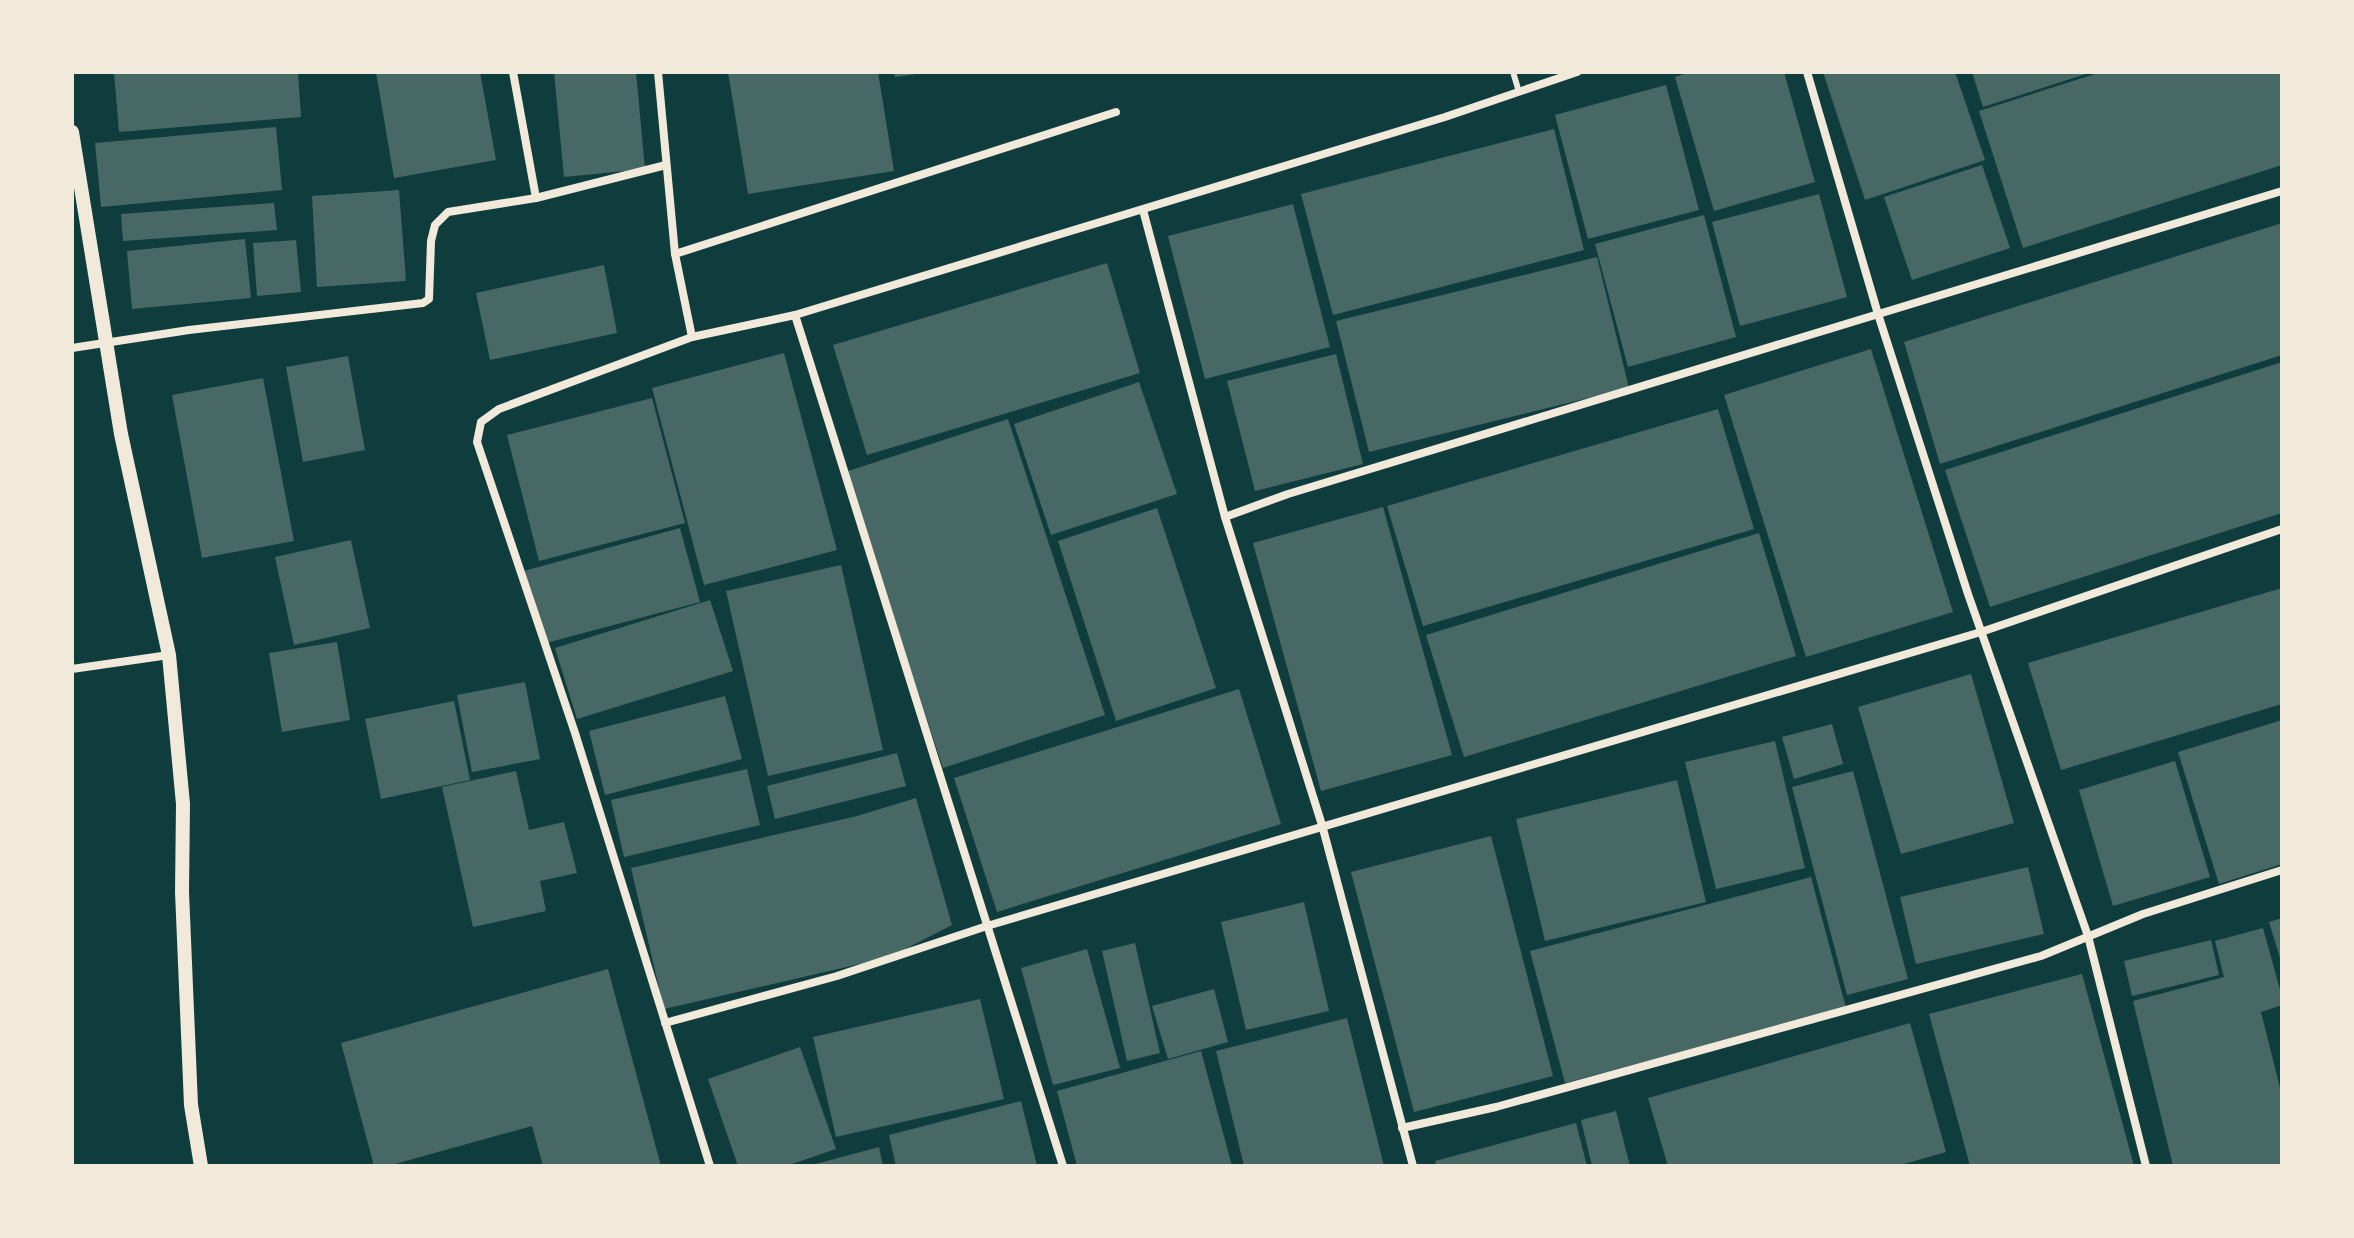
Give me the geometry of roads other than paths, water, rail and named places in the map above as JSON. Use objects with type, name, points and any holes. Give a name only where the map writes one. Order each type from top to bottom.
[{"type":"street","points":[[513,72],[536,198]]},
{"type":"street","points":[[658,72],[675,254],[692,337]]},
{"type":"street","points":[[710,1166],[575,733],[477,442],[481,422],[499,409],[692,337],[795,315],[1143,210],[1577,72]]},
{"type":"street","points":[[1807,72],[1878,314],[1981,632],[2088,936],[2146,1166]]},
{"type":"street","points":[[675,254],[1116,112]]},
{"type":"street","points":[[72,132],[121,434],[169,655],[183,804],[182,892],[191,1105],[201,1166]]},
{"type":"street","points":[[72,348],[189,330],[423,303],[429,299],[431,290],[435,225],[448,212],[536,198],[666,165]]},
{"type":"street","points":[[1225,517],[1288,494],[2282,191]]},
{"type":"street","points":[[1143,210],[1225,517],[1322,825],[1413,1166]]},
{"type":"street","points":[[795,315],[1063,1166]]},
{"type":"street","points":[[665,1023],[837,976],[987,926],[1322,825],[1981,632],[2282,529]]},
{"type":"street","points":[[72,669],[169,655]]},
{"type":"street","points":[[1402,1128],[1496,1107],[2026,960],[2143,914],[2282,870]]},
{"type":"lane","points":[[1513,72],[1519,92]]}]
